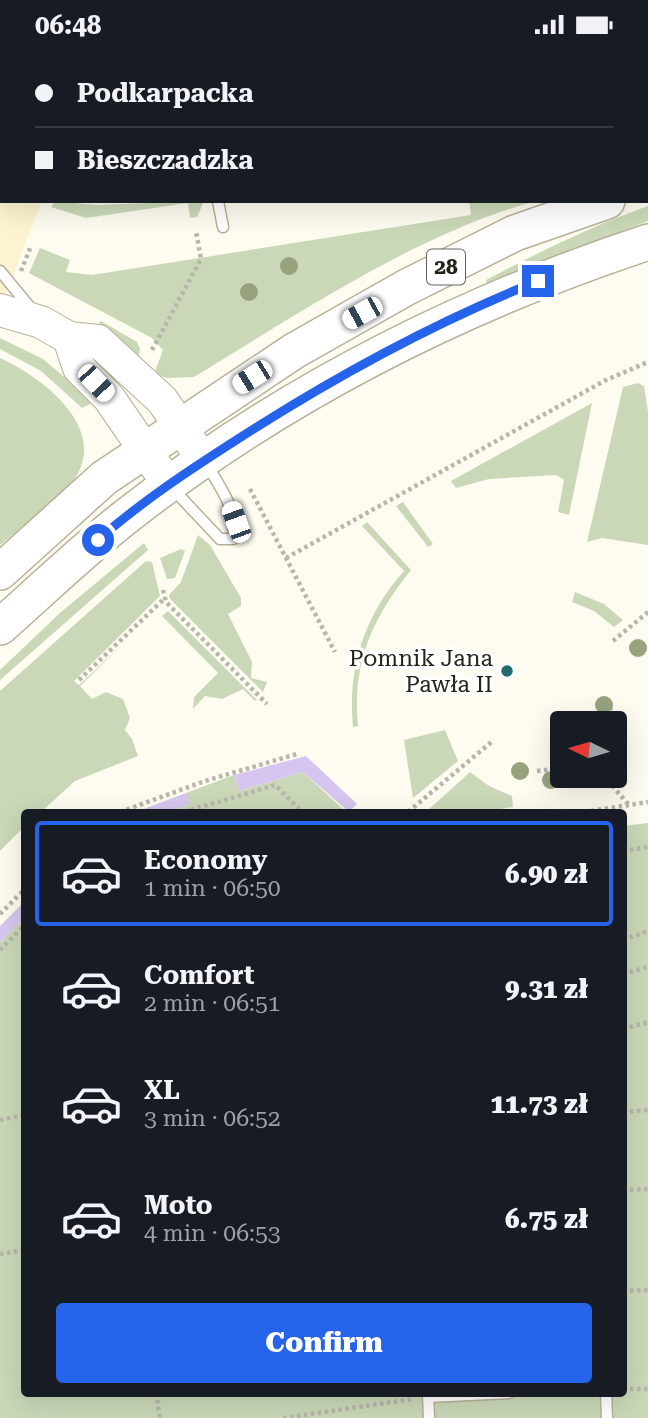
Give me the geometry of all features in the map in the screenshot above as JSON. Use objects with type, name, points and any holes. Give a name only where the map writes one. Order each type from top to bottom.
[{"type":"main road","name":"28","points":[[0,572],[104,478],[294,351],[407,287],[514,233],[601,203]]},
{"type":"main road","name":"28","points":[[0,627],[118,523],[169,485],[306,394],[466,310],[562,271],[648,242]]},
{"type":"main road","points":[[0,310],[41,322],[69,338],[99,341],[162,400],[204,461]]},
{"type":"main road","points":[[69,338],[79,368],[109,398],[169,485]]},
{"type":"lane","points":[[218,203],[223,227]]},
{"type":"lane","points":[[0,271],[41,322]]},
{"type":"lane","points":[[169,485],[220,540],[233,538],[236,522],[227,499],[204,461]]},
{"type":"lane","points":[[428,1397],[429,1418]]},
{"type":"lane","points":[[606,1397],[607,1418]]},
{"type":"path","points":[[152,350],[201,259],[196,231]]},
{"type":"path","points":[[21,272],[31,246]]},
{"type":"path","points":[[286,558],[606,380],[648,364]]},
{"type":"path","points":[[604,389],[606,380]]},
{"type":"path","points":[[250,489],[335,652]]},
{"type":"path","points":[[163,590],[165,598],[267,704]]},
{"type":"path","points":[[79,680],[165,598]]},
{"type":"path","points":[[613,641],[648,612]]},
{"type":"path","points":[[412,809],[494,740]]},
{"type":"path","points":[[128,809],[205,781],[297,754]]},
{"type":"path","points":[[537,771],[550,769]]},
{"type":"path","points":[[192,809],[275,785],[299,809]]},
{"type":"path","points":[[614,788],[629,805]]},
{"type":"path","points":[[603,809],[648,802]]},
{"type":"path","points":[[205,804],[206,809]]},
{"type":"path","points":[[627,850],[648,847]]},
{"type":"path","points":[[0,914],[21,893]]},
{"type":"path","points":[[0,950],[21,929]]},
{"type":"path","points":[[627,939],[648,931]]},
{"type":"path","points":[[627,973],[648,967]]},
{"type":"path","points":[[627,1028],[648,1023]]},
{"type":"path","points":[[627,1112],[648,1110]]},
{"type":"path","points":[[0,1121],[21,1116]]},
{"type":"path","points":[[627,1189],[648,1189]]},
{"type":"path","points":[[0,1254],[21,1250]]},
{"type":"path","points":[[627,1291],[648,1290]]},
{"type":"path","points":[[627,1389],[648,1389]]},
{"type":"path","points":[[157,1397],[160,1418]]},
{"type":"path","points":[[283,1418],[415,1397]]},
{"type":"shaded area","points":[[0,203],[41,203],[0,309]]},
{"type":"green space","points":[[54,203],[188,203],[86,218],[51,207]]},
{"type":"green space","points":[[188,203],[203,203],[197,217],[190,218]]},
{"type":"green space","points":[[469,203],[530,203],[447,233],[403,254],[317,302],[194,377],[167,378],[154,374],[163,350],[152,338],[29,273],[40,248],[70,260],[66,272],[92,275],[471,215]]},
{"type":"green space","points":[[648,206],[648,221],[487,284],[486,280],[546,250]]},
{"type":"green space","points":[[101,321],[137,342],[140,349],[138,361],[99,323]]},
{"type":"green space","points":[[0,338],[43,359],[94,402],[82,408],[41,371],[0,349]]},
{"type":"green space","points":[[0,358],[18,367],[55,394],[70,411],[80,429],[84,448],[80,468],[67,489],[0,545]]},
{"type":"green space","points":[[638,383],[644,386],[648,412],[648,545],[602,538],[587,542],[623,387]]},
{"type":"green space","points":[[592,403],[569,515],[558,512],[564,480],[556,475],[489,479],[456,488],[451,481]]},
{"type":"green space","points":[[403,502],[433,544],[428,547],[396,506]]},
{"type":"green space","points":[[367,522],[411,570],[385,606],[368,642],[358,682],[358,726],[353,727],[353,684],[362,643],[379,605],[404,571],[362,526]]},
{"type":"green space","points":[[198,535],[210,545],[241,598],[241,606],[228,614],[252,662],[251,678],[267,682],[263,692],[170,599],[169,595],[181,582]]},
{"type":"green space","points":[[144,543],[148,550],[0,680],[0,670],[61,612]]},
{"type":"green space","points":[[181,549],[185,551],[175,578],[167,579],[160,558]]},
{"type":"green space","points":[[146,561],[152,562],[160,596],[74,681],[79,685],[125,642],[80,686],[92,699],[106,692],[123,699],[130,718],[125,730],[132,739],[138,756],[75,781],[44,809],[21,809],[21,830],[0,851],[0,691]]},
{"type":"green space","points":[[575,592],[604,604],[623,620],[614,627],[594,611],[572,602]]},
{"type":"green space","points":[[168,611],[257,700],[243,689],[222,699],[205,696],[193,709],[194,697],[218,673],[162,616]]},
{"type":"green space","points":[[445,730],[458,761],[413,798],[404,740]]},
{"type":"green space","points":[[303,772],[343,809],[176,809],[189,804],[186,793],[234,775],[239,791]]},
{"type":"green space","points":[[470,772],[489,786],[512,796],[513,807],[501,809],[429,809]]},
{"type":"green space","points":[[648,823],[648,1418],[0,1418],[0,942],[21,921],[21,1397],[627,1397],[627,826]]},
{"type":"building","points":[[306,756],[357,804],[352,809],[346,809],[303,772],[239,791],[234,775]]},
{"type":"building","points":[[186,793],[190,804],[177,809],[144,809]]},
{"type":"building","points":[[21,905],[21,921],[0,942],[0,926]]},
{"type":"place","name":"Pomnik Jana Pawła II","points":[[507,671]]},
{"type":"route","points":[[98,540],[169,485],[306,394],[466,310],[538,281]]}]
